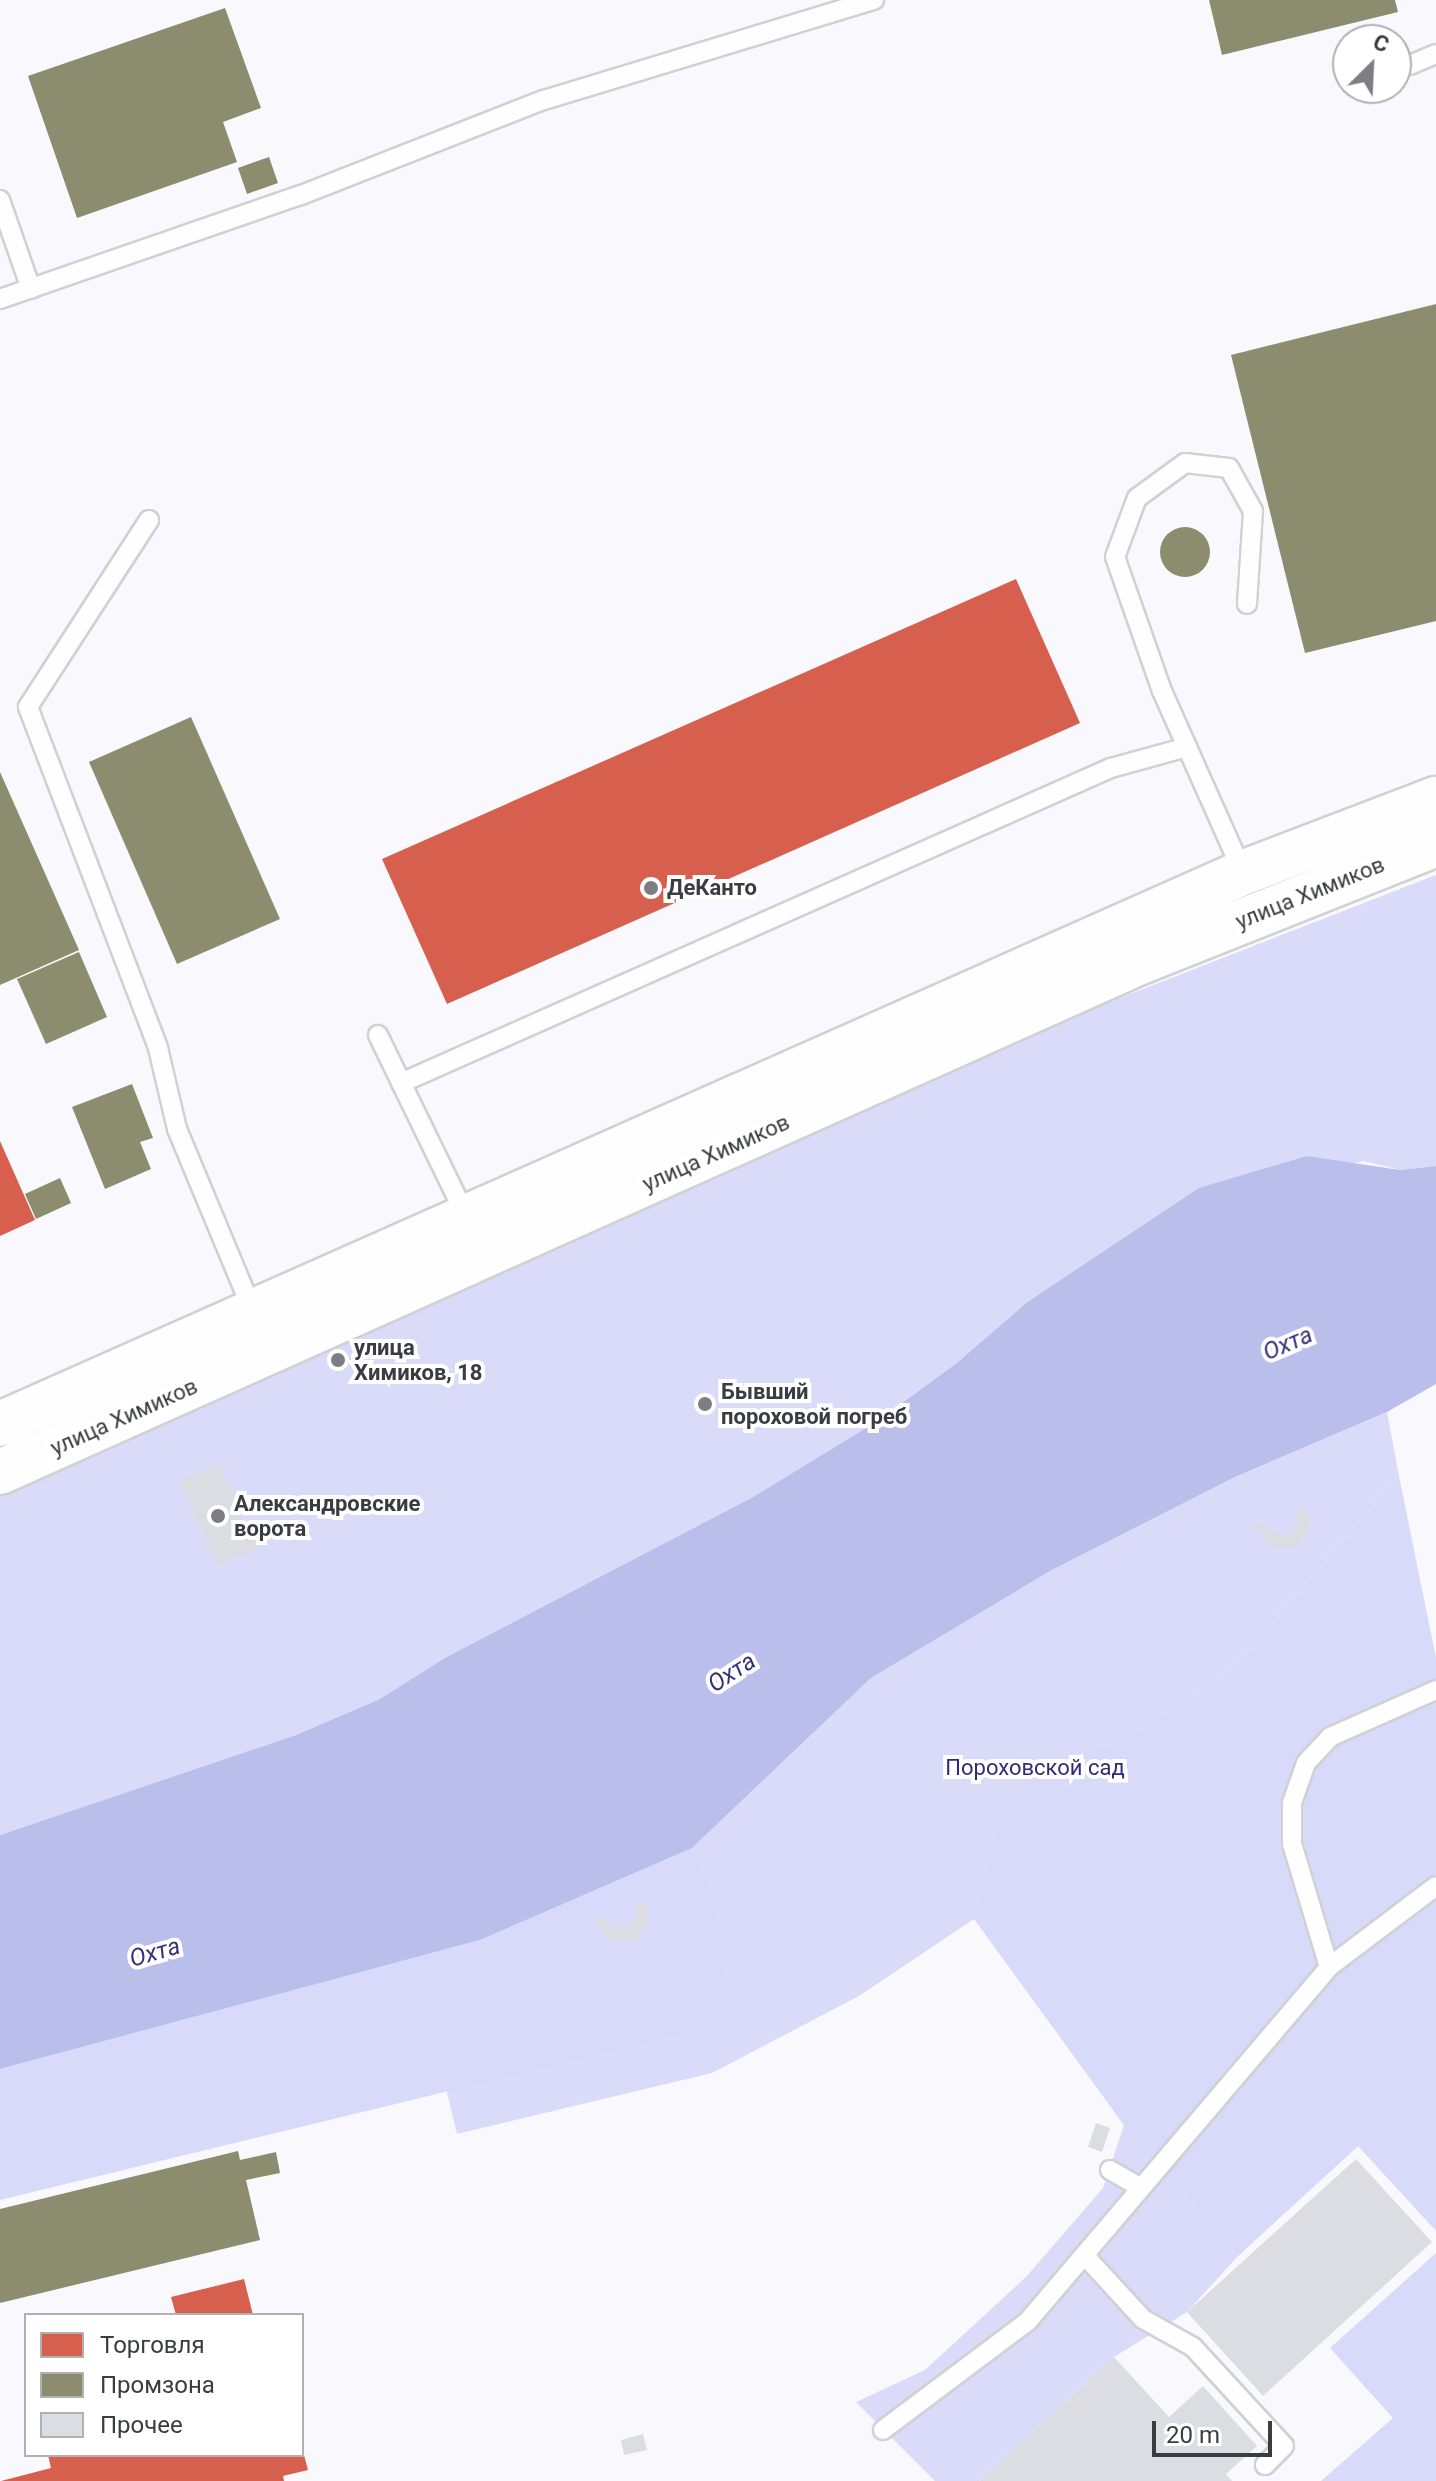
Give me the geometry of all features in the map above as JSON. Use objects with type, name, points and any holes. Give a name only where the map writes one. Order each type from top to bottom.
[{"type":"street","name":"улица Химиков","points":[[0,1424],[1242,873],[1436,799]]},
{"type":"street","name":"улица Химиков","points":[[0,1472],[1262,912],[1436,844]]},
{"type":"lane","points":[[0,299],[301,195],[544,100],[874,0]]},
{"type":"lane","points":[[1412,64],[1436,54]]},
{"type":"lane","points":[[0,200],[31,289]]},
{"type":"lane","points":[[1247,604],[1253,511],[1229,468],[1185,463],[1137,498],[1115,557],[1187,747],[1262,912]]},
{"type":"lane","points":[[149,520],[28,707],[158,1048],[177,1129],[254,1313]]},
{"type":"lane","points":[[401,1083],[1111,768],[1187,747]]},
{"type":"lane","points":[[378,1035],[486,1257]]},
{"type":"lane","points":[[1329,1967],[1292,1844],[1292,1803],[1306,1763],[1330,1737],[1436,1690]]},
{"type":"lane","points":[[883,2430],[1028,2321],[1086,2257],[1139,2187],[1329,1967],[1436,1886]]},
{"type":"lane","points":[[1110,2170],[1139,2187]]},
{"type":"lane","points":[[1086,2257],[1143,2319],[1193,2347],[1284,2446],[1265,2465]]},
{"type":"green space","points":[[1436,875],[1436,1166],[1400,1170],[1363,1161],[1141,1228],[1026,1303],[958,1362],[879,1420],[753,1497],[446,1658],[380,1699],[296,1735],[0,1835],[0,1492],[1048,1026]]},
{"type":"green space","name":"Пороховской сад","points":[[1387,1412],[1399,1476],[1231,1672],[1184,1703],[1358,2146],[1239,2255],[1187,2312],[1114,2357],[980,2481],[935,2481],[856,2402],[925,2370],[1026,2277],[1103,2188],[1124,2125],[974,1919],[859,1996],[712,2073],[457,2134],[447,2093],[480,1940],[692,1848],[871,1678],[1050,1571],[1235,1477]]},
{"type":"green space","points":[[1399,1476],[1436,1658],[1436,2231],[1358,2146],[1239,2255],[1124,2125],[974,1918],[996,1827],[1037,1764],[1123,1743],[1231,1672]]},
{"type":"green space","points":[[692,1848],[715,1896],[728,1987],[684,2034],[0,2200],[0,2069],[480,1940]]},
{"type":"green space","points":[[1436,2253],[1436,2481],[1321,2481],[1393,2418],[1330,2348]]},
{"type":"water","name":"Охта","points":[[1307,1156],[1400,1170],[1436,1166],[1436,1384],[1387,1412],[1235,1477],[1050,1571],[871,1678],[692,1848],[480,1940],[0,2069],[0,1835],[296,1735],[380,1699],[445,1658],[753,1497],[879,1420],[958,1362],[1026,1303],[1199,1188]]},
{"type":"building: Торговля","points":[[1016,579],[1080,723],[447,1004],[382,859]]},
{"type":"building: Торговля","points":[[0,1141],[35,1220],[0,1236]]},
{"type":"building: Торговля","points":[[244,2279],[252,2313],[175,2313],[171,2297]]},
{"type":"building: Торговля","points":[[304,2455],[308,2470],[283,2476],[284,2481],[1,2481],[51,2468],[48,2457]]},
{"type":"building: Промзона","points":[[1209,0],[1395,0],[1398,12],[1349,24],[1332,24],[1332,28],[1222,55]]},
{"type":"building: Промзона","points":[[225,8],[261,108],[223,122],[237,162],[77,218],[28,76]]},
{"type":"building: Промзона","points":[[269,157],[278,183],[247,194],[238,168]]},
{"type":"building: Промзона","points":[[1436,304],[1436,621],[1305,653],[1231,355]]},
{"type":"building: Промзона","points":[[1185,527],[1203,534],[1210,552],[1203,570],[1185,577],[1167,570],[1160,552],[1167,534]]},
{"type":"building: Промзона","points":[[191,717],[280,919],[177,964],[89,762]]},
{"type":"building: Промзона","points":[[0,772],[79,950],[0,985]]},
{"type":"building: Промзона","points":[[79,952],[107,1017],[46,1044],[17,979]]},
{"type":"building: Промзона","points":[[132,1084],[153,1138],[140,1142],[151,1169],[105,1189],[72,1107]]},
{"type":"building: Промзона","points":[[60,1178],[71,1203],[36,1219],[25,1194]]},
{"type":"building: Промзона","points":[[238,2151],[240,2160],[276,2152],[280,2173],[246,2180],[260,2240],[0,2303],[0,2209]]},
{"type":"building: Прочее","name":"Александровские ворота","points":[[218,1463],[257,1548],[217,1566],[179,1481]]},
{"type":"building: Прочее","points":[[1307,1508],[1310,1530],[1295,1548],[1270,1546],[1254,1526],[1264,1522],[1269,1531],[1288,1536],[1299,1522],[1295,1512]]},
{"type":"building: Прочее","points":[[646,1902],[649,1924],[634,1942],[609,1939],[593,1920],[603,1916],[609,1925],[627,1929],[638,1916],[634,1905]]},
{"type":"building: Прочее","points":[[1096,2123],[1110,2128],[1102,2152],[1088,2147]]},
{"type":"building: Прочее","points":[[1356,2159],[1432,2242],[1263,2396],[1187,2312]]},
{"type":"building: Прочее","points":[[1114,2357],[1169,2417],[1203,2386],[1257,2446],[1226,2474],[1232,2481],[980,2481]]},
{"type":"building: Прочее","points":[[643,2434],[647,2450],[624,2455],[621,2440]]},
{"type":"place","name":"ДеКанто","points":[[651,888]]},
{"type":"place","name":"улица Химиков, 18","points":[[338,1360]]},
{"type":"place","name":"Бывший пороховой погреб","points":[[705,1404]]},
{"type":"place","name":"Александровские ворота","points":[[218,1516]]}]
